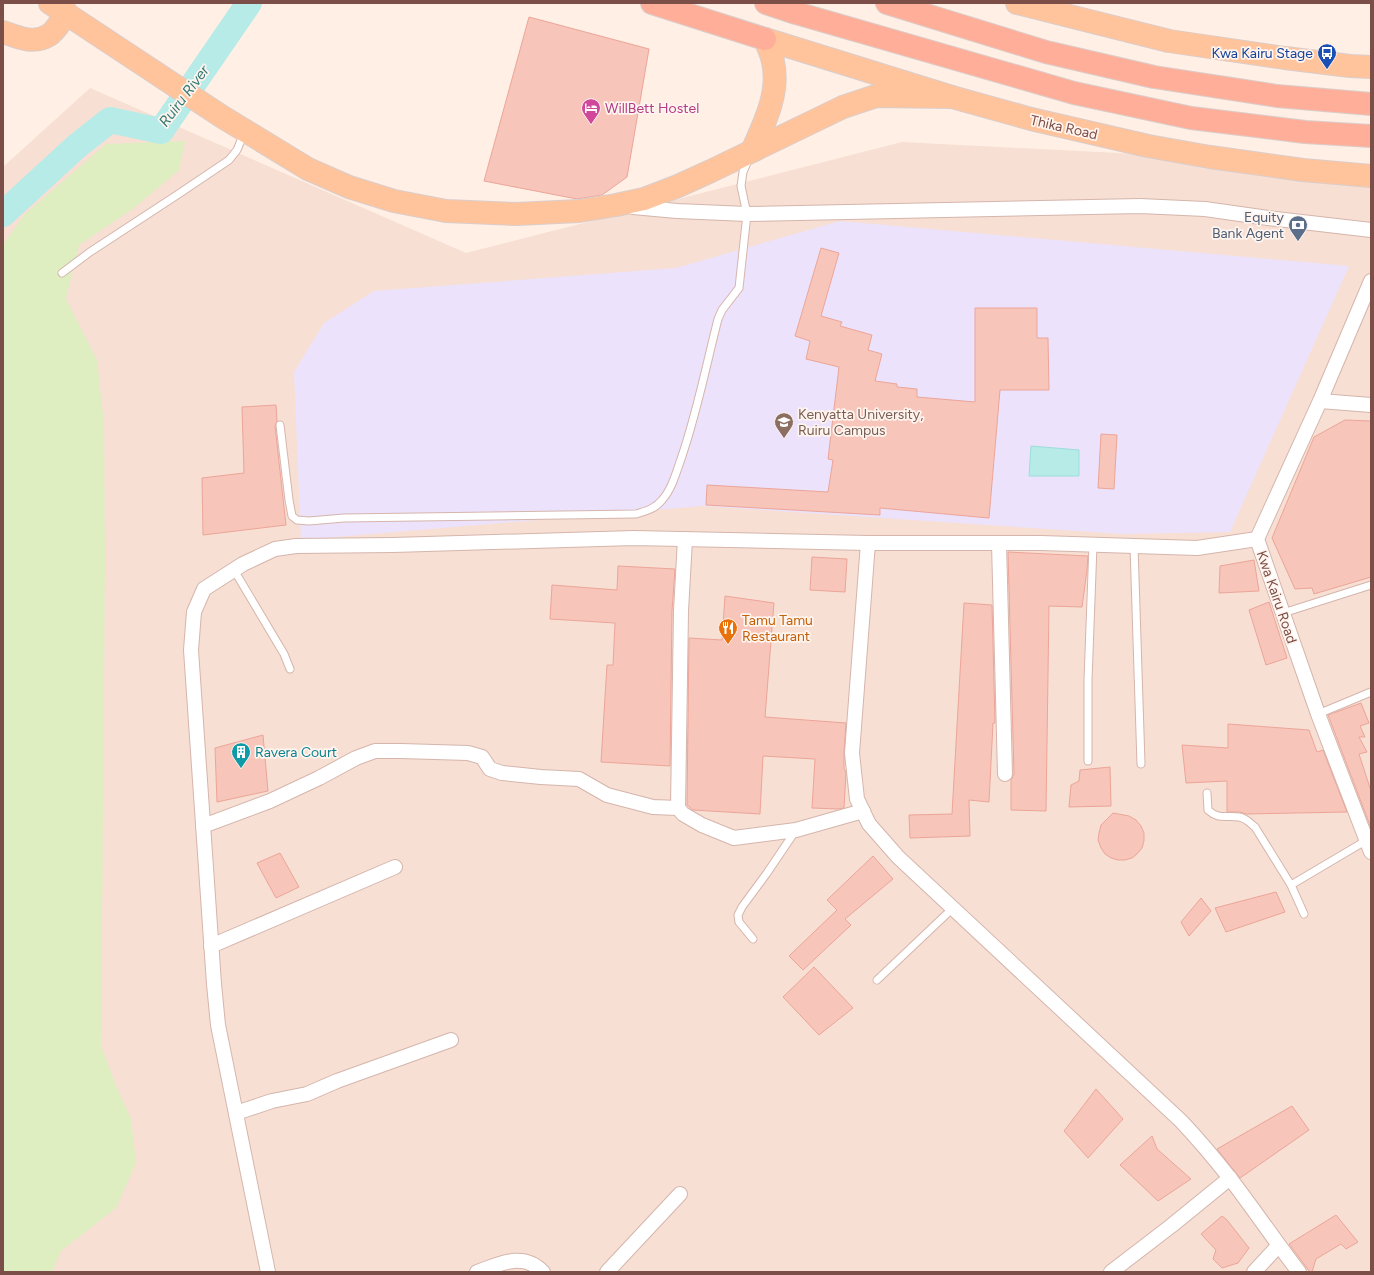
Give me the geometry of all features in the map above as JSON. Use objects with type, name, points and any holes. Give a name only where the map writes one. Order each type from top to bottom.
[{"type":"highway","points":[[652,3],[765,39]]},
{"type":"highway","points":[[766,3],[918,49],[1082,95],[1191,118],[1305,132],[1371,136]]},
{"type":"highway","points":[[886,3],[1046,52],[1154,77],[1276,96],[1371,104]]},
{"type":"main road","points":[[1017,3],[1075,15],[1169,41],[1285,58],[1371,67]]},
{"type":"main road","points":[[3,32],[26,40],[39,40],[49,35],[59,8],[221,116],[308,169],[349,187],[401,202],[446,211],[516,214],[579,211],[644,199],[678,186],[843,107],[876,96],[952,97]]},
{"type":"main road","name":"Thika Road","points":[[765,39],[952,97],[1031,119],[1156,147],[1210,157],[1295,169],[1371,176]]},
{"type":"main road","points":[[752,151],[768,114],[774,90],[773,63],[765,39]]},
{"type":"street","points":[[616,205],[746,214],[1140,206],[1205,209],[1371,230]]},
{"type":"street","name":"Kwa Kairu Road","points":[[1369,846],[1318,714],[1257,539],[1320,401],[1371,281]]},
{"type":"street","points":[[1320,401],[1371,405]]},
{"type":"street","points":[[268,1272],[218,1025],[211,946],[191,650],[194,612],[204,589],[243,564],[275,549],[296,546],[393,545],[634,538],[868,543],[999,543],[1197,548],[1257,539]]},
{"type":"street","points":[[685,539],[681,611],[678,808],[683,814],[702,825],[734,838],[796,830],[863,811]]},
{"type":"street","points":[[868,543],[852,753],[857,799],[869,824],[898,857],[1182,1120],[1230,1178],[1278,1246],[1299,1272]]},
{"type":"street","points":[[999,543],[1005,774]]},
{"type":"street","points":[[203,826],[270,801],[319,778],[356,758],[375,751],[468,753],[482,757],[490,769],[502,773],[579,779],[607,795],[653,807],[678,808]]},
{"type":"street","points":[[211,946],[396,867]]},
{"type":"street","points":[[236,1113],[272,1101],[307,1094],[337,1081],[450,1040]]},
{"type":"street","points":[[1111,1272],[1230,1178]]},
{"type":"street","points":[[607,1272],[680,1194]]},
{"type":"street","points":[[1254,1272],[1278,1246]]},
{"type":"street","points":[[477,1272],[502,1263],[522,1260],[536,1265],[543,1272]]},
{"type":"lane","points":[[62,273],[90,252],[229,160],[237,150],[245,131]]},
{"type":"lane","points":[[280,425],[289,500],[292,516],[297,520],[309,521],[344,518],[636,514],[652,509],[668,492],[677,470],[690,432],[718,319],[722,310],[739,288],[746,214],[741,186],[743,172],[752,151]]},
{"type":"lane","points":[[1088,761],[1088,680],[1093,545]]},
{"type":"lane","points":[[1134,546],[1141,764]]},
{"type":"lane","points":[[234,570],[284,654],[290,669]]},
{"type":"lane","points":[[1283,613],[1371,585]]},
{"type":"lane","points":[[1318,714],[1371,692]]},
{"type":"lane","points":[[1207,793],[1208,810],[1213,815],[1220,817],[1238,817],[1247,820],[1255,828],[1291,885],[1304,914]]},
{"type":"lane","points":[[753,939],[739,922],[738,915],[742,906],[767,873],[796,830]]},
{"type":"lane","points":[[1291,885],[1369,846]]},
{"type":"lane","points":[[877,980],[953,908]]},
{"type":"shaded area","points":[[90,88],[466,253],[902,142],[1371,166],[1371,1272],[3,1272],[3,167]]},
{"type":"shaded area","name":"Kenyatta University, Ruiru Campus","points":[[840,221],[1349,266],[1230,532],[1123,534],[702,506],[301,540],[294,372],[324,323],[374,291],[676,268]]},
{"type":"green space","points":[[185,141],[179,170],[134,208],[79,245],[66,299],[97,360],[104,424],[105,558],[101,1046],[131,1119],[136,1163],[116,1208],[61,1251],[52,1272],[3,1272],[3,245],[24,215],[106,144]]},
{"type":"water","points":[[1031,446],[1079,450],[1079,476],[1029,476]]},
{"type":"building","points":[[529,17],[649,49],[627,177],[602,195],[577,199],[484,181]]},
{"type":"building","points":[[821,248],[839,253],[821,316],[842,322],[840,326],[872,335],[868,350],[882,354],[875,381],[897,384],[897,387],[917,389],[917,397],[975,402],[975,308],[1037,308],[1037,338],[1048,338],[1049,390],[1000,390],[989,518],[880,508],[880,515],[706,505],[707,485],[828,492],[833,460],[828,459],[839,367],[806,359],[810,341],[795,336]]},
{"type":"building","points":[[276,405],[277,421],[275,426],[286,525],[203,535],[202,478],[244,473],[242,407]]},
{"type":"building","points":[[1345,420],[1371,421],[1371,577],[1314,594],[1312,588],[1295,589],[1272,538],[1314,437]]},
{"type":"building","points":[[1101,434],[1117,435],[1114,489],[1098,488]]},
{"type":"building","points":[[1008,552],[1088,556],[1082,607],[1049,606],[1046,811],[1011,810],[1011,780],[1014,774]]},
{"type":"building","points":[[812,557],[847,559],[845,592],[810,590]]},
{"type":"building","points":[[1254,560],[1259,591],[1219,593],[1220,566]]},
{"type":"building","points":[[618,566],[675,569],[672,611],[670,766],[601,762],[607,665],[613,665],[615,623],[550,619],[552,585],[617,590]]},
{"type":"building","points":[[725,596],[774,603],[765,717],[846,723],[844,752],[844,769],[846,772],[844,808],[812,808],[815,759],[763,756],[760,814],[693,810],[687,805],[689,638],[722,640]]},
{"type":"building","points":[[1269,602],[1287,658],[1266,665],[1249,610]]},
{"type":"building","points":[[964,603],[992,605],[995,723],[993,723],[989,802],[969,800],[970,836],[910,838],[909,815],[952,814]]},
{"type":"building","points":[[1361,703],[1369,723],[1360,726],[1365,737],[1359,737],[1367,752],[1359,754],[1371,791],[1371,828],[1328,715]]},
{"type":"building","points":[[1228,724],[1309,730],[1317,752],[1323,750],[1347,812],[1246,814],[1240,812],[1227,812],[1227,781],[1186,783],[1182,745],[1228,748]]},
{"type":"building","name":"Ravera Court","points":[[263,735],[268,791],[217,802],[215,748]]},
{"type":"building","points":[[1110,767],[1111,806],[1069,807],[1071,785],[1079,781],[1080,770]]},
{"type":"building","points":[[1113,813],[1129,816],[1136,820],[1144,833],[1142,848],[1132,858],[1118,860],[1111,858],[1105,854],[1101,848],[1098,840],[1101,825]]},
{"type":"building","points":[[280,853],[299,887],[276,898],[257,863]]},
{"type":"building","points":[[873,856],[893,879],[845,919],[851,925],[803,970],[789,956],[837,910],[827,900]]},
{"type":"building","points":[[1276,892],[1285,912],[1226,932],[1215,908]]},
{"type":"building","points":[[1201,898],[1211,911],[1189,936],[1181,922]]},
{"type":"building","points":[[814,967],[853,1008],[819,1035],[783,997]]},
{"type":"building","points":[[1096,1089],[1123,1119],[1088,1158],[1064,1131]]},
{"type":"building","points":[[1292,1106],[1309,1130],[1240,1178],[1217,1149]]},
{"type":"building","points":[[1152,1136],[1157,1149],[1191,1179],[1158,1201],[1120,1165]]},
{"type":"building","points":[[1336,1215],[1358,1242],[1346,1249],[1341,1244],[1316,1259],[1312,1272],[1310,1272],[1289,1244]]},
{"type":"building","points":[[1222,1216],[1227,1220],[1249,1248],[1238,1263],[1222,1268],[1213,1259],[1216,1250],[1201,1234]]},
{"type":"waterway","name":"Ruiru River","points":[[3,214],[77,146],[110,120],[161,131],[249,3]]},
{"type":"place","name":"Kwa Kairu Stage","points":[[1327,70]]},
{"type":"place","name":"WillBett Hostel","points":[[591,125]]},
{"type":"place","name":"Equity Bank Agent","points":[[1298,242]]},
{"type":"place","name":"Kenyatta University, Ruiru Campus","points":[[784,439]]},
{"type":"place","name":"Tamu Tamu Restaurant","points":[[728,645]]},
{"type":"place","name":"Ravera Court","points":[[241,769]]}]
